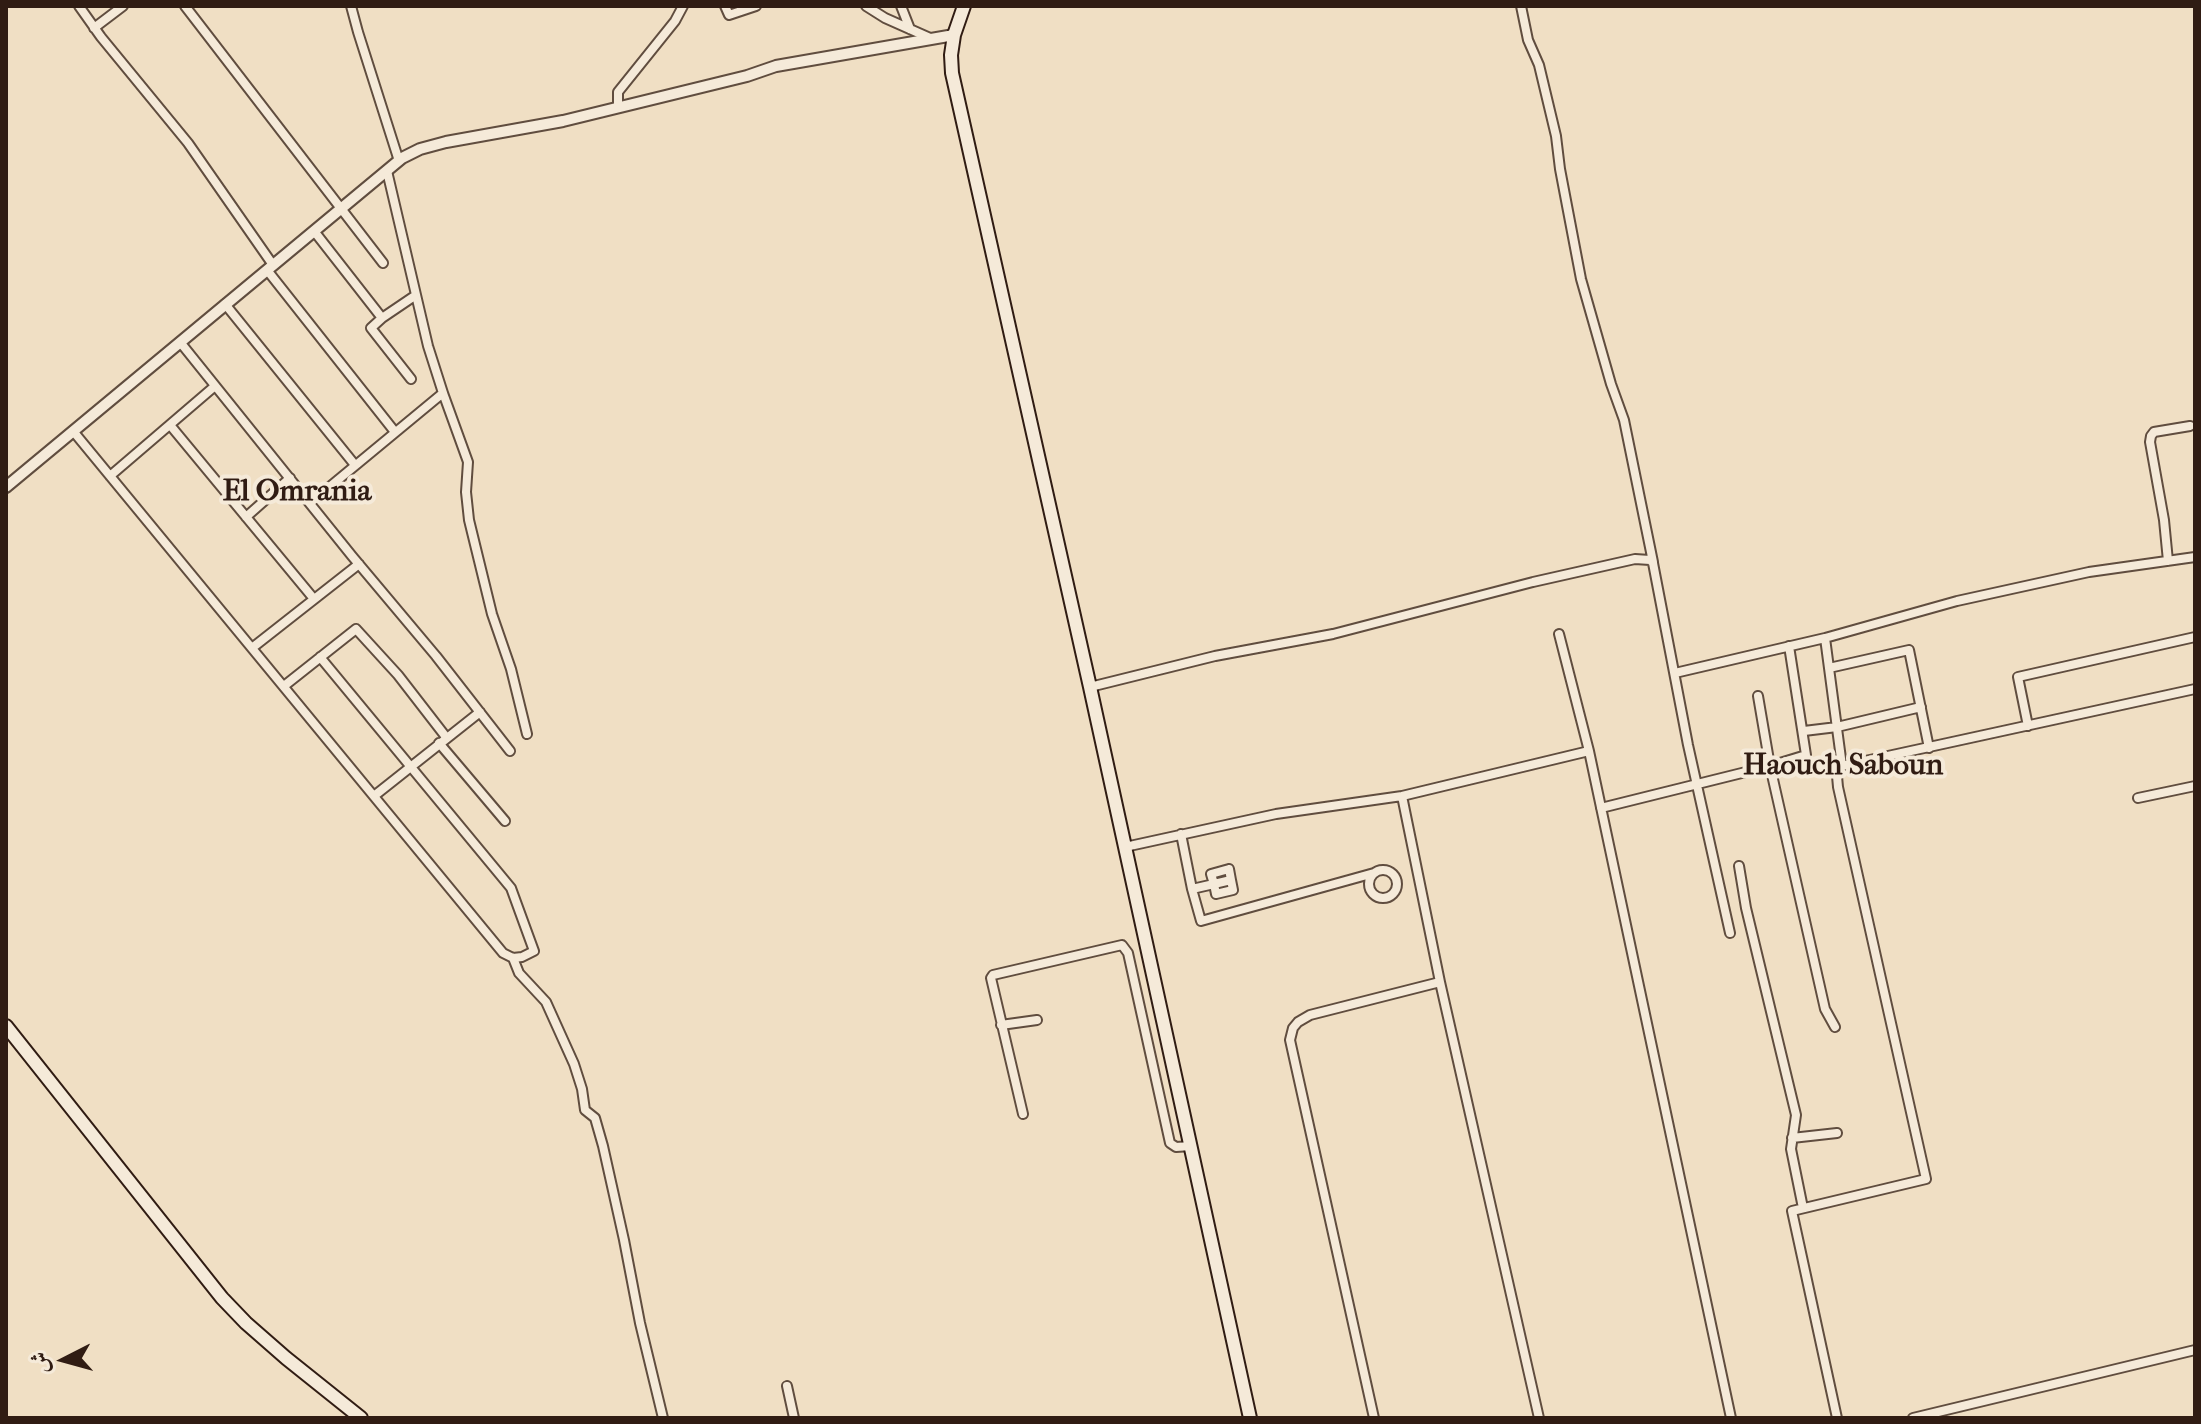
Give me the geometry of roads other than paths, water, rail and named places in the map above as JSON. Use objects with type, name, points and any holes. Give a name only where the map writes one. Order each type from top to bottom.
[{"type":"main road","points":[[964,6],[954,35],[952,73],[1250,1418]]},
{"type":"main road","points":[[6,1026],[222,1298],[286,1358],[361,1418]]},
{"type":"street","points":[[79,6],[188,143],[270,268],[395,432]]},
{"type":"street","points":[[94,28],[123,6]]},
{"type":"street","points":[[185,6],[383,263]]},
{"type":"street","points":[[351,6],[399,161]]},
{"type":"street","points":[[618,107],[618,92],[675,21],[683,6]]},
{"type":"street","points":[[725,6],[729,15],[756,6]]},
{"type":"street","points":[[866,6],[930,38]]},
{"type":"street","points":[[901,6],[910,29]]},
{"type":"street","points":[[1521,6],[1556,136],[1581,279],[1624,420],[1730,933]]},
{"type":"street","points":[[6,487],[399,161],[420,149],[563,121],[802,60],[839,57],[954,35]]},
{"type":"street","points":[[387,171],[428,346],[468,462],[466,492],[469,520],[527,734]]},
{"type":"street","points":[[314,231],[382,318]]},
{"type":"street","points":[[411,379],[371,328],[416,295]]},
{"type":"street","points":[[225,304],[355,465]]},
{"type":"street","points":[[180,342],[510,751]]},
{"type":"street","points":[[110,476],[215,386]]},
{"type":"street","points":[[310,503],[443,393]]},
{"type":"street","points":[[170,425],[314,599]]},
{"type":"street","points":[[2168,561],[2150,442],[2154,432],[2190,426]]},
{"type":"street","points":[[73,431],[503,953],[513,958],[534,951],[511,888],[320,657]]},
{"type":"street","points":[[246,517],[290,478]]},
{"type":"street","points":[[1675,673],[1825,638],[1986,594],[2089,572],[2195,557]]},
{"type":"street","points":[[1090,687],[1215,656],[1333,634],[1635,559],[1646,558],[1653,563]]},
{"type":"street","points":[[252,648],[359,564]]},
{"type":"street","points":[[284,686],[356,629],[398,675],[505,821]]},
{"type":"street","points":[[1559,634],[1589,751],[1731,1418]]},
{"type":"street","points":[[2028,726],[2018,677],[2195,637]]},
{"type":"street","points":[[1825,638],[1842,766],[1837,776],[1838,787],[1926,1179],[1792,1211],[1837,1418]]},
{"type":"street","points":[[1601,808],[1806,755],[1789,646]]},
{"type":"street","points":[[1829,668],[1909,650],[1929,748]]},
{"type":"street","points":[[1842,766],[2195,689]]},
{"type":"street","points":[[1758,696],[1770,766],[1825,1009],[1835,1027]]},
{"type":"street","points":[[1804,731],[1837,727],[1921,707]]},
{"type":"street","points":[[374,796],[480,712]]},
{"type":"street","points":[[1125,847],[1276,814],[1402,796],[1589,751]]},
{"type":"street","points":[[2138,798],[2195,786]]},
{"type":"street","points":[[1402,796],[1440,982],[1539,1418]]},
{"type":"street","points":[[1181,834],[1201,921],[1374,873]]},
{"type":"street","points":[[1739,866],[1746,908],[1796,1115],[1791,1149],[1803,1208]]},
{"type":"street","points":[[1229,869],[1233,890],[1216,894],[1214,884],[1211,874],[1229,869]]},
{"type":"street","points":[[1192,889],[1214,884]]},
{"type":"street","points":[[1023,1114],[990,980],[993,975],[1122,945],[1128,953],[1170,1143],[1176,1147],[1191,1146]]},
{"type":"street","points":[[513,958],[519,973],[546,1002],[574,1064],[585,1110],[595,1118],[663,1418]]},
{"type":"street","points":[[1361,1418],[1374,1417],[1290,1040],[1293,1028],[1310,1015],[1440,982]]},
{"type":"street","points":[[1001,1025],[1037,1020]]},
{"type":"street","points":[[1792,1138],[1837,1133]]},
{"type":"street","points":[[1913,1418],[2195,1350]]},
{"type":"street","points":[[787,1386],[794,1418]]},
{"type":"district","name":"El Omrania","points":[[297,493]]},
{"type":"district","name":"Haouch Saboun","points":[[1843,767]]}]
